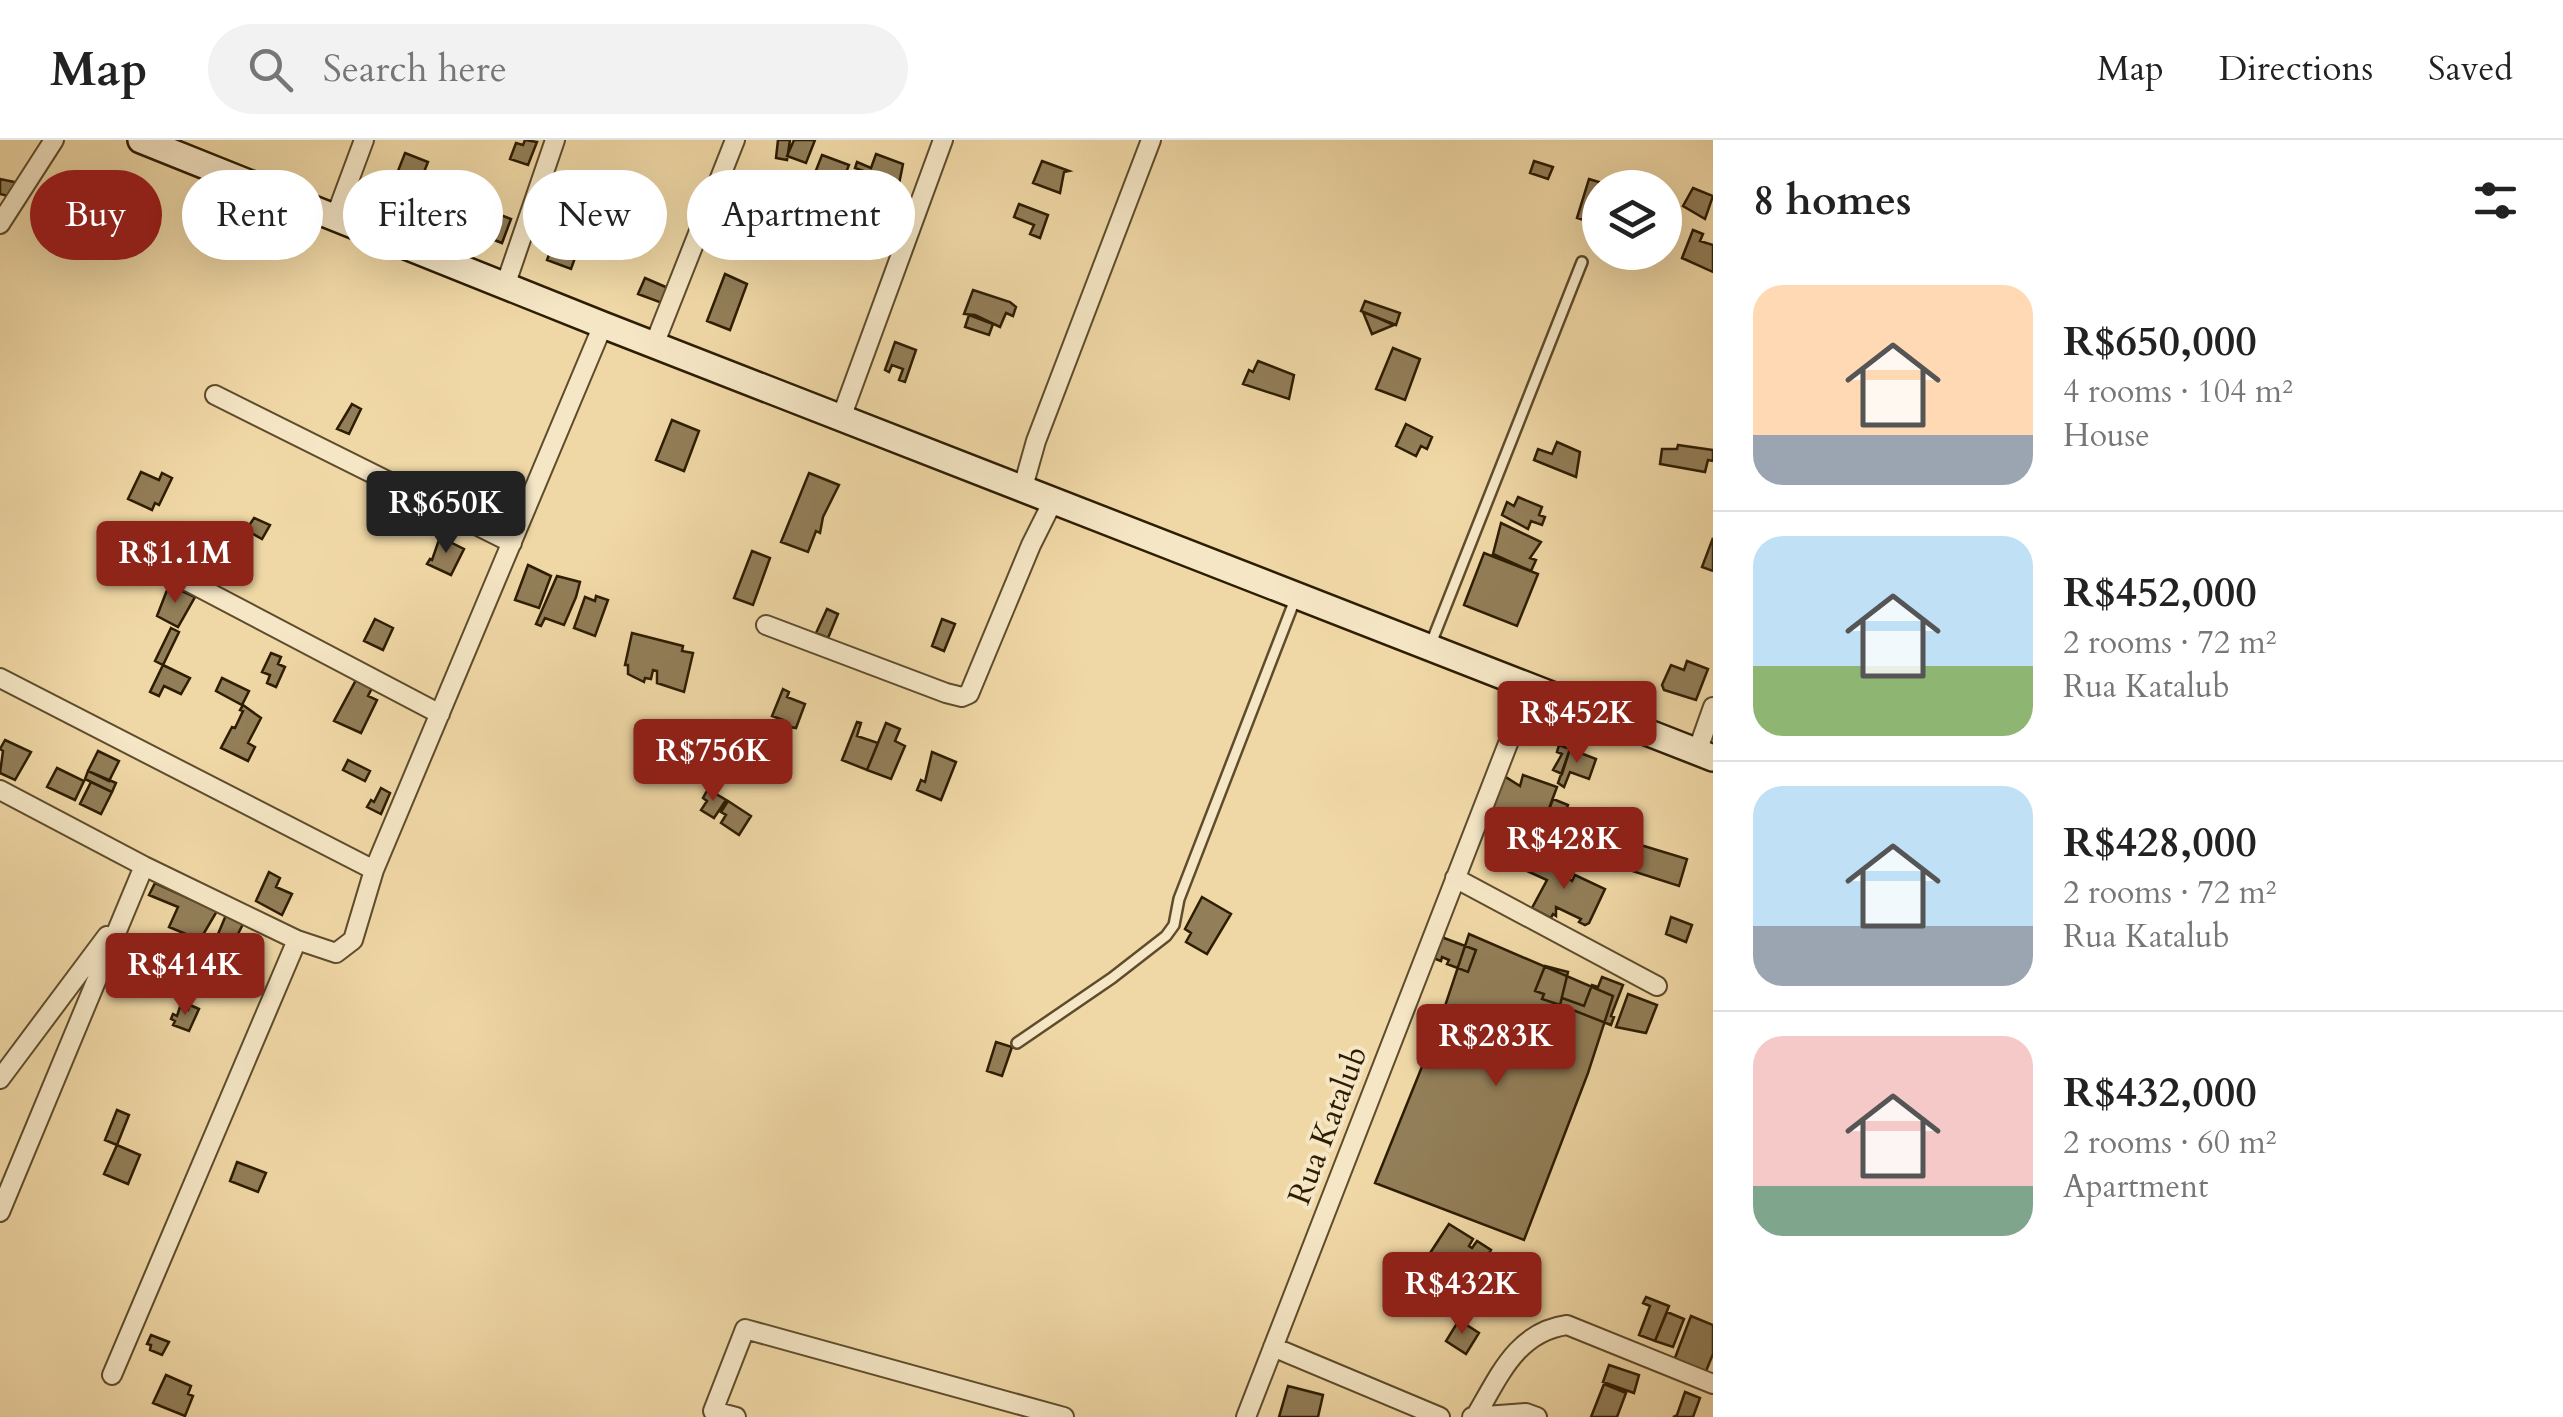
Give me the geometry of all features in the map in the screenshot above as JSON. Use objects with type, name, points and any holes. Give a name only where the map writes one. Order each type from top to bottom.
[{"type":"main road","points":[[141,140],[603,325],[1705,755]]},
{"type":"street","points":[[0,224],[54,140]]},
{"type":"street","points":[[335,218],[364,140]]},
{"type":"street","points":[[505,286],[554,140]]},
{"type":"street","points":[[654,345],[735,140]]},
{"type":"street","points":[[842,418],[943,140]]},
{"type":"street","points":[[1023,486],[1036,441],[1151,140]]},
{"type":"street","points":[[1,793],[297,940],[336,953],[344,949],[353,940],[374,870],[603,325]]},
{"type":"street","points":[[215,395],[512,543]]},
{"type":"street","points":[[766,624],[946,693],[962,697],[969,694],[1053,500]]},
{"type":"street","points":[[108,540],[440,714]]},
{"type":"street","points":[[0,678],[374,870]]},
{"type":"street","name":"Rua Katalub","points":[[1246,1417],[1530,687]]},
{"type":"street","points":[[1705,755],[1713,707]]},
{"type":"street","points":[[0,1212],[144,866]]},
{"type":"street","points":[[1455,878],[1657,986]]},
{"type":"street","points":[[0,1079],[125,911]]},
{"type":"street","points":[[112,1375],[297,940]]},
{"type":"street","points":[[1473,1417],[1516,1349],[1550,1328],[1567,1326],[1713,1384]]},
{"type":"street","points":[[736,1417],[713,1411],[745,1329],[1064,1417]]},
{"type":"street","points":[[1273,1347],[1440,1417]]},
{"type":"street","points":[[1473,1417],[1526,1413],[1538,1417]]},
{"type":"lane","points":[[1430,647],[1582,262]]},
{"type":"lane","points":[[1017,1043],[1112,978],[1166,936],[1174,924],[1179,899],[1297,595]]},
{"type":"building","points":[[525,140],[537,142],[528,165],[510,159],[516,143],[523,145]]},
{"type":"building","points":[[778,140],[790,140],[787,160],[776,158]]},
{"type":"building","points":[[794,140],[815,140],[806,163],[787,156]]},
{"type":"building","points":[[405,153],[428,162],[425,170],[398,170]]},
{"type":"building","points":[[876,154],[903,164],[902,170],[855,168],[857,162],[871,168]]},
{"type":"building","points":[[822,155],[849,165],[847,170],[816,170]]},
{"type":"building","points":[[1042,161],[1069,171],[1064,172],[1060,193],[1033,183]]},
{"type":"building","points":[[1534,161],[1553,167],[1548,179],[1530,173]]},
{"type":"building","points":[[0,179],[19,183],[16,198],[0,194]]},
{"type":"building","points":[[1693,188],[1713,196],[1705,219],[1683,206]]},
{"type":"building","points":[[1019,204],[1048,215],[1040,238],[1030,234],[1034,225],[1014,217]]},
{"type":"building","points":[[503,216],[511,219],[503,240]]},
{"type":"building","points":[[1693,230],[1703,234],[1700,241],[1713,245],[1713,272],[1682,258]]},
{"type":"building","points":[[547,260],[574,260],[571,269]]},
{"type":"building","points":[[725,274],[747,284],[730,330],[707,321]]},
{"type":"building","points":[[645,278],[668,288],[662,303],[638,294]]},
{"type":"building","points":[[973,290],[1010,302],[1016,307],[1013,316],[1006,313],[1000,327],[964,314]]},
{"type":"building","points":[[1365,301],[1400,313],[1396,325],[1361,311]]},
{"type":"building","points":[[1363,312],[1378,318],[1394,325],[1372,334]]},
{"type":"building","points":[[969,315],[993,324],[989,335],[965,327]]},
{"type":"building","points":[[895,342],[916,350],[905,382],[899,380],[903,369],[892,365],[889,372],[885,370]]},
{"type":"building","points":[[1393,348],[1420,359],[1405,400],[1376,389]]},
{"type":"building","points":[[1258,361],[1294,375],[1289,399],[1243,384]]},
{"type":"building","points":[[352,404],[361,409],[349,434],[337,429]]},
{"type":"building","points":[[672,420],[699,431],[684,471],[656,460]]},
{"type":"building","points":[[1406,424],[1432,437],[1427,449],[1421,446],[1416,456],[1396,446]]},
{"type":"building","points":[[1557,442],[1580,452],[1576,477],[1534,460],[1538,449],[1552,454]]},
{"type":"building","points":[[1678,445],[1713,450],[1713,461],[1708,460],[1705,472],[1660,464],[1662,449],[1677,449]]},
{"type":"building","points":[[141,472],[159,480],[162,473],[172,478],[159,505],[155,503],[152,510],[128,499]]},
{"type":"building","points":[[809,473],[839,485],[808,552],[781,542]]},
{"type":"building","points":[[1518,497],[1542,507],[1542,525],[1531,521],[1528,529],[1502,515],[1507,502],[1514,506]]},
{"type":"building","points":[[254,518],[270,525],[262,539],[246,530]]},
{"type":"building","points":[[1501,523],[1541,542],[1530,558],[1536,560],[1531,571],[1493,554]]},
{"type":"building","points":[[440,537],[464,549],[451,575],[427,564]]},
{"type":"building","points":[[1713,538],[1713,571],[1702,567]]},
{"type":"building","points":[[752,551],[770,558],[753,605],[734,598]]},
{"type":"building","points":[[1484,553],[1538,574],[1517,626],[1464,605]]},
{"type":"building","points":[[528,565],[551,576],[539,608],[515,600]]},
{"type":"building","points":[[557,576],[580,582],[576,597],[564,625],[545,618],[541,626],[536,624]]},
{"type":"building","points":[[169,585],[195,597],[178,627],[157,616]]},
{"type":"building","points":[[596,596],[608,600],[595,636],[574,628],[585,597],[595,601]]},
{"type":"building","points":[[827,609],[838,614],[828,638],[816,633]]},
{"type":"building","points":[[375,619],[393,628],[383,650],[364,641]]},
{"type":"building","points":[[942,619],[955,624],[944,651],[932,646]]},
{"type":"building","points":[[171,628],[179,632],[163,665],[155,661]]},
{"type":"building","points":[[632,633],[683,646],[682,651],[693,653],[684,692],[657,683],[657,671],[653,670],[651,679],[645,678],[644,682],[628,674],[625,665]]},
{"type":"building","points":[[271,653],[281,657],[278,664],[285,667],[276,687],[267,683],[270,675],[262,672]]},
{"type":"building","points":[[1687,661],[1708,669],[1696,700],[1664,690],[1662,685],[1671,665],[1684,670]]},
{"type":"building","points":[[163,665],[190,678],[181,694],[164,686],[159,696],[150,692]]},
{"type":"building","points":[[222,678],[249,691],[242,705],[216,691]]},
{"type":"building","points":[[356,680],[372,688],[368,696],[377,700],[361,733],[334,721]]},
{"type":"building","points":[[783,689],[789,692],[787,697],[805,704],[796,728],[783,726],[783,720],[772,716]]},
{"type":"building","points":[[243,705],[261,718],[248,743],[255,747],[248,761],[221,748],[232,727],[235,728]]},
{"type":"building","points":[[857,722],[861,723],[857,736],[878,743],[867,770],[842,760]]},
{"type":"building","points":[[886,723],[900,729],[895,741],[905,746],[891,779],[867,770]]},
{"type":"building","points":[[697,724],[725,735],[706,776],[678,765]]},
{"type":"building","points":[[5,740],[31,752],[15,780],[0,773],[0,749]]},
{"type":"building","points":[[1559,745],[1570,749],[1562,774],[1553,770],[1562,754],[1557,752]]},
{"type":"building","points":[[1570,749],[1596,759],[1589,779],[1570,772],[1564,787],[1558,783]]},
{"type":"building","points":[[98,751],[119,761],[109,781],[88,771]]},
{"type":"building","points":[[932,752],[956,762],[941,800],[917,790],[921,780],[925,782]]},
{"type":"building","points":[[348,760],[370,771],[365,781],[343,770]]},
{"type":"building","points":[[57,768],[84,781],[75,800],[47,787]]},
{"type":"building","points":[[88,771],[116,783],[112,792],[85,779]]},
{"type":"building","points":[[1523,775],[1557,787],[1541,830],[1527,826],[1528,821],[1492,809],[1504,776],[1520,786]]},
{"type":"building","points":[[91,782],[112,792],[101,814],[80,804]]},
{"type":"building","points":[[381,788],[390,793],[381,814],[367,807]]},
{"type":"building","points":[[708,789],[726,800],[714,818],[701,810]]},
{"type":"building","points":[[1553,799],[1568,805],[1558,831],[1550,828],[1548,833],[1541,831]]},
{"type":"building","points":[[728,801],[751,816],[739,835],[721,823],[726,815],[721,812]]},
{"type":"building","points":[[1505,816],[1530,827],[1519,849],[1495,838]]},
{"type":"building","points":[[1634,843],[1687,859],[1679,886],[1626,869]]},
{"type":"building","points":[[1532,855],[1571,873],[1572,881],[1575,875],[1605,889],[1589,923],[1585,925],[1556,907],[1556,916],[1551,918],[1532,908],[1547,880],[1525,870]]},
{"type":"building","points":[[269,872],[280,878],[276,887],[292,894],[282,915],[256,901]]},
{"type":"building","points":[[155,883],[217,911],[200,940],[169,927],[178,907],[149,895]]},
{"type":"building","points":[[1202,897],[1231,914],[1207,954],[1186,942],[1191,933],[1185,929]]},
{"type":"building","points":[[226,915],[243,924],[236,938],[240,939],[237,949],[246,953],[243,958],[213,946]]},
{"type":"building","points":[[1671,917],[1692,925],[1686,942],[1666,934]]},
{"type":"building","points":[[1443,934],[1444,938],[1476,950],[1468,972],[1447,964],[1449,960],[1442,957],[1441,961],[1433,958]]},
{"type":"building","points":[[1469,934],[1613,996],[1524,1240],[1375,1183],[1438,1027]]},
{"type":"building","points":[[1545,966],[1568,972],[1560,1005],[1542,999],[1544,994],[1535,991]]},
{"type":"building","points":[[1602,977],[1623,985],[1611,1025],[1560,1005],[1562,998],[1584,1006],[1592,985],[1598,987]]},
{"type":"building","points":[[1628,994],[1657,1005],[1646,1033],[1616,1027]]},
{"type":"building","points":[[190,1005],[199,1009],[189,1031],[173,1025],[173,1014],[177,1016],[180,1007],[188,1010]]},
{"type":"building","points":[[996,1042],[1012,1047],[1002,1076],[987,1071]]},
{"type":"building","points":[[117,1110],[129,1115],[117,1145],[105,1140]]},
{"type":"building","points":[[117,1145],[140,1155],[128,1184],[104,1174]]},
{"type":"building","points":[[237,1162],[266,1173],[258,1192],[230,1181]]},
{"type":"building","points":[[1449,1224],[1473,1239],[1469,1246],[1472,1248],[1477,1241],[1491,1250],[1469,1286],[1473,1301],[1421,1267]]},
{"type":"building","points":[[1646,1297],[1669,1306],[1655,1341],[1639,1335],[1650,1306],[1643,1303]]},
{"type":"building","points":[[1667,1312],[1684,1319],[1673,1347],[1655,1341]]},
{"type":"building","points":[[1691,1316],[1713,1325],[1713,1354],[1704,1376],[1673,1363]]},
{"type":"building","points":[[1459,1320],[1479,1333],[1466,1354],[1446,1341]]},
{"type":"building","points":[[151,1335],[169,1342],[162,1355],[150,1350],[151,1345],[147,1344]]},
{"type":"building","points":[[1609,1365],[1639,1375],[1634,1393],[1603,1382]]},
{"type":"building","points":[[166,1375],[191,1386],[188,1394],[193,1396],[185,1416],[153,1403]]},
{"type":"building","points":[[1604,1384],[1626,1393],[1617,1417],[1591,1417]]},
{"type":"building","points":[[1288,1386],[1323,1395],[1318,1417],[1279,1417]]},
{"type":"building","points":[[1685,1392],[1700,1398],[1693,1417],[1673,1417],[1677,1415]]}]
